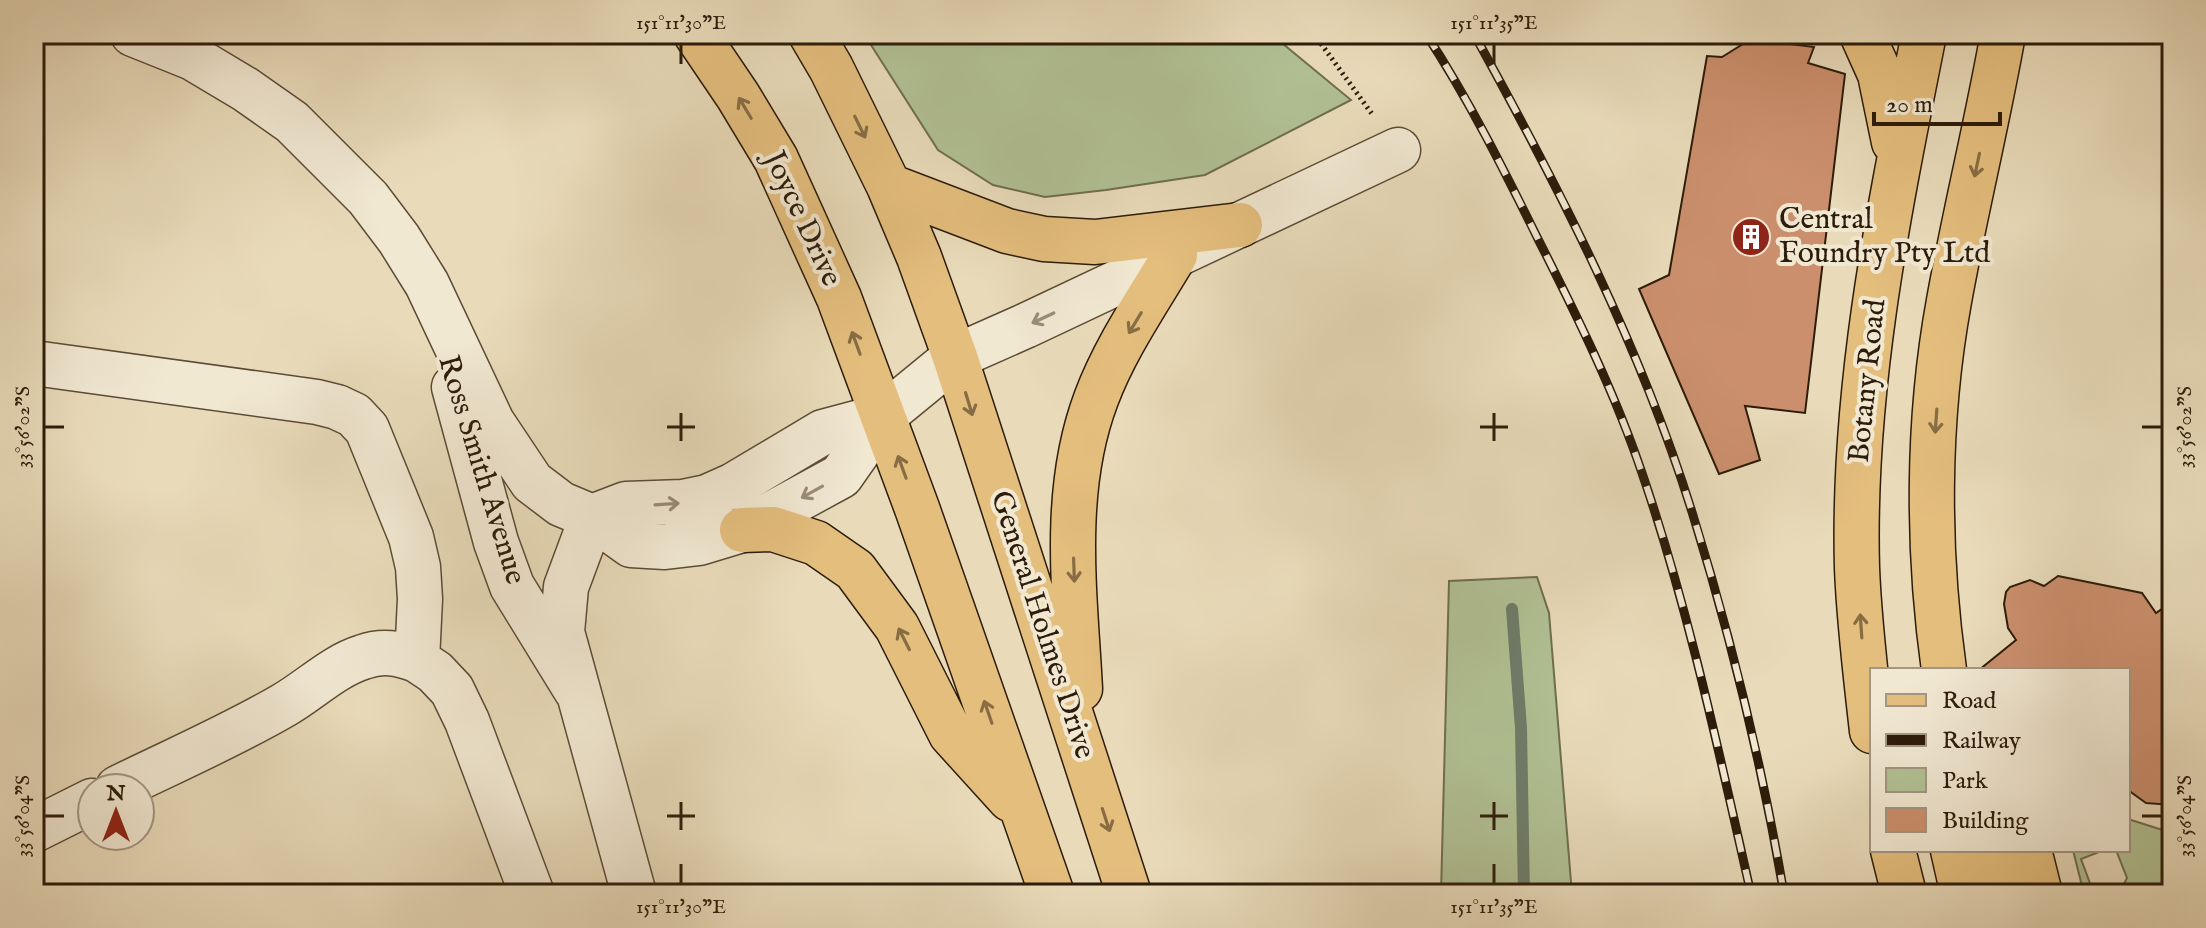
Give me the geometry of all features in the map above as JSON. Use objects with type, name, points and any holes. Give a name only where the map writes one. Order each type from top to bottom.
[{"type":"main road","name":"Joyce Drive","points":[[696,34],[776,159],[839,298],[883,416]]},
{"type":"main road","points":[[811,34],[889,186],[1007,231],[1044,239],[1095,242],[1240,225]]},
{"type":"main road","points":[[1862,34],[1880,74],[1898,164]]},
{"type":"main road","name":"Botany Road","points":[[1870,709],[1857,568],[1858,472],[1867,360],[1877,286],[1924,34]]},
{"type":"main road","points":[[1944,668],[1933,524],[1939,371],[1948,303],[2003,34]]},
{"type":"main road","name":"General Holmes Drive","points":[[889,186],[919,257],[955,357],[1129,894]]},
{"type":"main road","points":[[1082,745],[1073,531],[1075,484],[1082,443],[1111,364],[1175,255]]},
{"type":"main road","points":[[883,416],[1052,894]]},
{"type":"main road","points":[[742,530],[773,529],[816,543],[855,570],[897,627],[951,734],[1023,813]]},
{"type":"main road","points":[[1894,852],[1904,894]]},
{"type":"main road","points":[[1953,852],[1963,894]]},
{"type":"main road","points":[[1990,852],[2001,894]]},
{"type":"main road","points":[[2030,852],[2040,894]]},
{"type":"lane","name":"Ross Smith Avenue","points":[[133,34],[192,45],[245,89],[292,122],[368,198],[427,284],[492,422],[525,473],[561,504],[592,517],[631,545],[665,547],[699,543],[742,530],[841,476],[883,416]]},
{"type":"lane","points":[[592,517],[626,504],[683,502],[707,497],[734,485],[823,432],[883,416],[955,357],[1398,150]]},
{"type":"lane","name":"Ross Smith Avenue","points":[[427,284],[496,542],[512,586],[576,690]]},
{"type":"lane","points":[[34,363],[317,402],[354,415],[367,429],[411,537],[418,567],[420,599],[417,660]]},
{"type":"lane","name":"Ross Smith Avenue","points":[[592,517],[566,587],[562,632],[634,894]]},
{"type":"lane","points":[[150,772],[284,705],[346,664],[364,656],[400,654],[417,660],[435,672],[452,690],[467,721],[532,894]]},
{"type":"lane","points":[[34,830],[76,809]]},
{"type":"path","points":[[1314,34],[1398,150]]},
{"type":"green space","points":[[864,34],[1271,34],[1351,100],[1205,175],[1045,197],[993,185],[938,150]]},
{"type":"green space","points":[[1537,577],[1549,613],[1572,894],[1441,894],[1449,581]]},
{"type":"green space","points":[[2130,820],[2172,833],[2172,894],[2098,894],[2124,884],[2127,878],[2117,852],[2130,852]]},
{"type":"green space","points":[[2074,852],[2099,852],[2081,859],[2094,894],[2084,894]]},
{"type":"building","name":"Central Foundry Pty Ltd","points":[[1751,39],[1814,47],[1808,63],[1845,74],[1805,413],[1745,406],[1760,460],[1719,474],[1639,289],[1669,275],[1707,56],[1722,57]]},
{"type":"building","points":[[2058,576],[2142,593],[2156,613],[2172,602],[2172,805],[2146,803],[2130,791],[2130,668],[1981,668],[2016,640],[2008,628],[2004,604],[2006,592],[2010,587],[2030,580],[2044,586]]},
{"type":"waterway","points":[[1512,609],[1521,728],[1524,894]]},
{"type":"railway","points":[[1426,34],[1513,188],[1595,355],[1631,443],[1689,629],[1751,894]]},
{"type":"railway","points":[[1474,34],[1595,267],[1648,388],[1671,450],[1732,654],[1756,749],[1784,894]]},
{"type":"place","name":"Central Foundry Pty Ltd","points":[[1751,237]]}]
